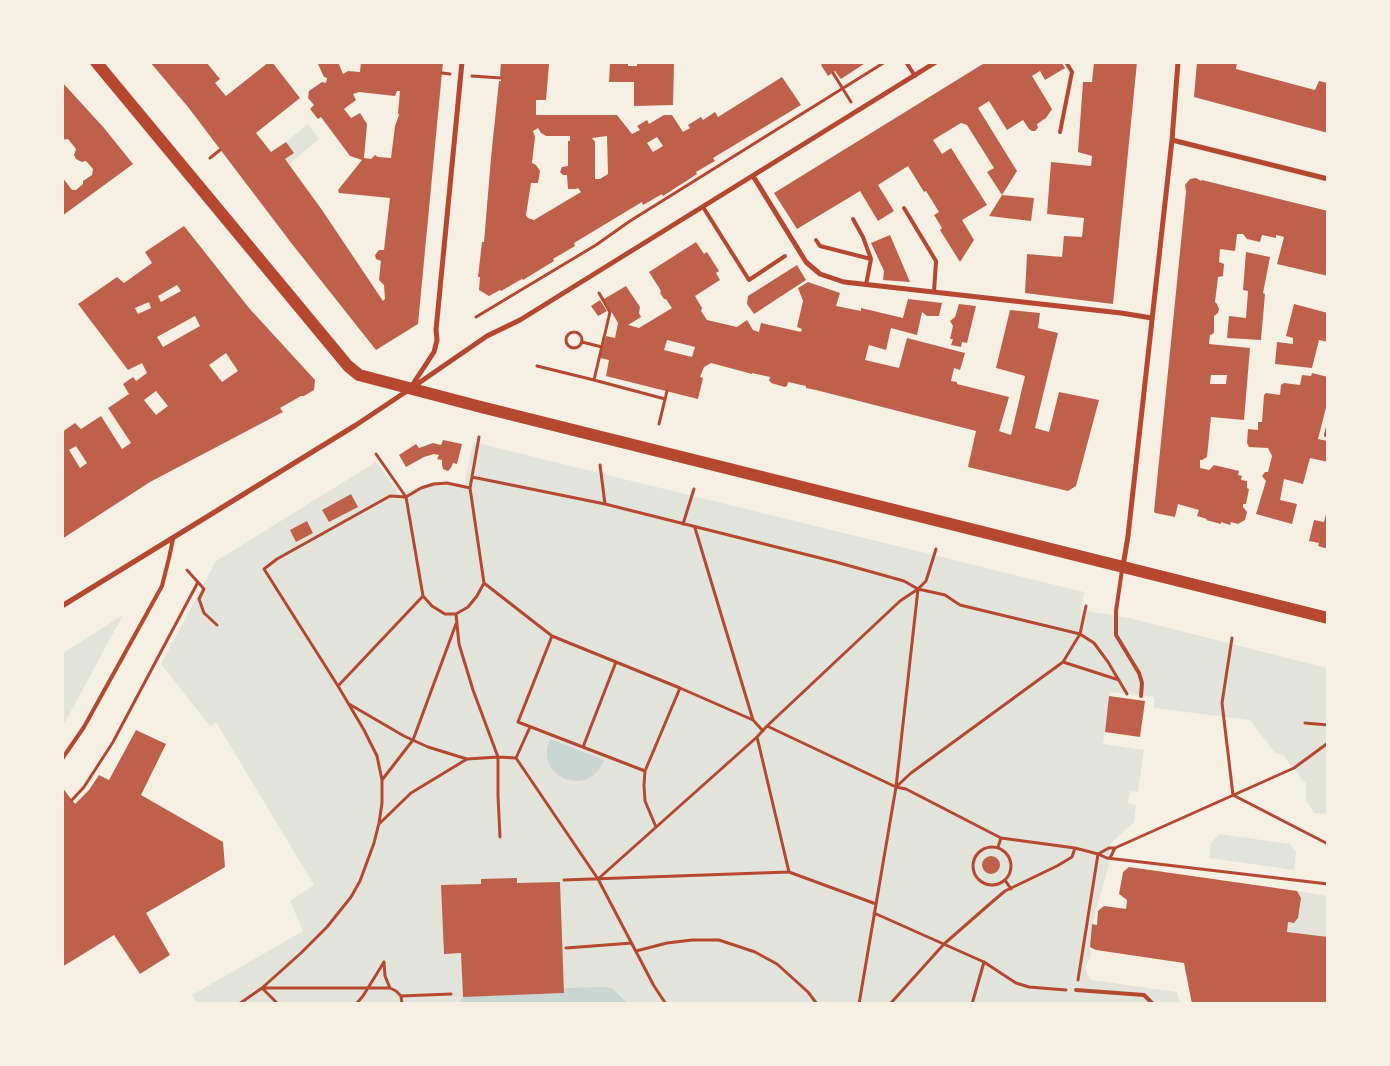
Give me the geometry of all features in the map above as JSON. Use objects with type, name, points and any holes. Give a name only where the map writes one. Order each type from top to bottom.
[{"type":"main road","points":[[96,62],[348,366],[359,375],[1328,618]]},
{"type":"street","points":[[410,389],[434,352],[437,340],[436,330],[462,62]]},
{"type":"street","points":[[62,606],[356,425],[487,336],[520,320],[936,62]]},
{"type":"street","points":[[1123,568],[1172,140],[1178,62]]},
{"type":"street","points":[[1172,140],[1328,179]]},
{"type":"street","points":[[753,176],[806,262],[820,274],[844,282],[866,285],[1152,318]]},
{"type":"lane","points":[[906,62],[914,76]]},
{"type":"lane","points":[[1060,132],[1072,72],[1066,62]]},
{"type":"lane","points":[[703,207],[749,280],[785,256]]},
{"type":"lane","points":[[904,208],[936,261],[934,292]]},
{"type":"lane","points":[[853,219],[863,237],[871,259],[866,285]]},
{"type":"lane","points":[[816,240],[820,246],[871,259]]},
{"type":"lane","points":[[1328,427],[1326,435],[1328,435]]},
{"type":"lane","points":[[62,759],[84,727],[162,586],[173,539]]},
{"type":"lane","points":[[1123,568],[1116,611],[1116,635],[1139,673],[1142,683],[1141,696]]},
{"type":"lane","points":[[1076,990],[1144,996],[1153,1004]]},
{"type":"path","points":[[476,317],[596,245],[630,221],[884,62]]},
{"type":"path","points":[[833,73],[857,112]]},
{"type":"path","points":[[461,76],[501,78]]},
{"type":"path","points":[[210,158],[220,150]]},
{"type":"path","points":[[594,380],[610,312],[599,292]]},
{"type":"path","points":[[576,332],[581,335],[582,342],[579,347],[574,348],[569,346],[566,338],[571,333],[576,332]]},
{"type":"path","points":[[582,342],[602,347]]},
{"type":"path","points":[[537,366],[665,398]]},
{"type":"path","points":[[659,424],[667,391]]},
{"type":"path","points":[[376,454],[406,497],[423,596],[432,606],[445,614],[456,614],[468,607],[477,596],[484,582],[470,488],[479,437]]},
{"type":"path","points":[[600,466],[605,504]]},
{"type":"path","points":[[472,476],[605,504],[862,570],[904,581],[918,589],[945,595],[960,604],[1080,634],[1094,643],[1127,694]]},
{"type":"path","points":[[239,1004],[262,988],[301,953],[327,927],[351,897],[365,867],[379,823],[382,803],[382,780],[377,756],[338,686],[264,568],[276,558],[390,496],[406,497],[421,488],[434,484],[447,483],[470,488]]},
{"type":"path","points":[[683,524],[694,488]]},
{"type":"path","points":[[695,528],[753,720]]},
{"type":"path","points":[[598,879],[758,737],[767,726],[900,601],[926,582],[936,549]]},
{"type":"path","points":[[187,570],[204,589],[199,599],[204,613],[217,625]]},
{"type":"path","points":[[72,800],[84,786],[113,742],[198,582]]},
{"type":"path","points":[[484,582],[552,636],[753,720],[763,730]]},
{"type":"path","points":[[859,1004],[896,787],[918,589]]},
{"type":"path","points":[[338,686],[423,596]]},
{"type":"path","points":[[896,787],[912,773],[1063,662],[1080,634],[1086,606]]},
{"type":"path","points":[[456,614],[459,644],[473,690],[498,757],[500,837]]},
{"type":"path","points":[[382,780],[412,740],[457,624]]},
{"type":"path","points":[[552,636],[518,722],[646,771]]},
{"type":"path","points":[[1232,638],[1222,703],[1233,795]]},
{"type":"path","points":[[583,747],[616,662]]},
{"type":"path","points":[[1063,662],[1119,680]]},
{"type":"path","points":[[656,827],[645,801],[644,785],[646,771],[680,688]]},
{"type":"path","points":[[348,704],[428,747],[468,759],[516,758]]},
{"type":"path","points":[[1305,724],[1328,725]]},
{"type":"path","points":[[767,726],[896,787],[906,789],[1001,838],[1075,848],[1110,858],[1328,884]]},
{"type":"path","points":[[516,758],[530,727]]},
{"type":"path","points":[[758,737],[789,872]]},
{"type":"path","points":[[874,913],[984,962],[1016,982],[1029,987],[1076,990],[1098,854],[1294,768],[1328,743]]},
{"type":"path","points":[[516,758],[598,879],[654,986],[666,1004]]},
{"type":"path","points":[[379,823],[411,793],[468,759]]},
{"type":"path","points":[[1233,795],[1328,844]]},
{"type":"path","points":[[998,847],[1001,838]]},
{"type":"path","points":[[986,847],[998,847],[1006,853],[1011,862],[1010,872],[1005,880],[993,885],[977,878],[974,873],[973,860],[976,855],[986,847]]},
{"type":"path","points":[[892,1003],[944,944],[1005,891],[1058,866],[1072,857],[1075,848]]},
{"type":"path","points":[[1110,858],[1115,848]]},
{"type":"path","points":[[564,880],[789,872],[876,904]]},
{"type":"path","points":[[1005,880],[1011,889]]},
{"type":"path","points":[[636,951],[667,943],[692,940],[719,940],[755,952],[777,964],[808,992],[816,1004]]},
{"type":"path","points":[[566,948],[632,943]]},
{"type":"path","points":[[356,1004],[384,962],[385,976],[390,988]]},
{"type":"path","points":[[972,1004],[984,962]]},
{"type":"path","points":[[262,988],[390,988],[401,996],[402,1004]]},
{"type":"path","points":[[262,988],[278,1004]]},
{"type":"path","points":[[401,996],[451,994]]},
{"type":"shaded area","points":[[308,124],[319,139],[289,164],[285,159],[293,153],[286,142]]},
{"type":"shaded area","points":[[473,442],[1084,592],[1081,610],[1129,618],[1327,668],[1327,814],[1314,813],[1306,800],[1306,784],[1283,755],[1275,753],[1250,720],[1154,708],[1154,697],[1110,692],[1103,744],[1144,750],[1138,792],[1130,791],[1128,803],[1136,805],[1134,822],[1109,845],[1109,865],[1092,924],[1091,956],[1085,969],[1091,980],[1177,992],[1180,1003],[197,1003],[192,995],[303,931],[290,901],[314,885],[216,722],[210,726],[161,664],[216,561],[376,462],[399,494],[432,482],[465,484]]},
{"type":"shaded area","points":[[123,615],[63,726],[63,653]]},
{"type":"shaded area","points":[[550,739],[604,760],[594,775],[585,780],[565,779],[550,767],[547,748]]},
{"type":"shaded area","points":[[1219,834],[1290,844],[1296,852],[1294,870],[1209,858],[1211,843]]},
{"type":"shaded area","points":[[1297,891],[1327,896],[1327,937],[1287,932],[1288,922],[1294,923],[1298,918],[1301,898]]},
{"type":"shaded area","points":[[565,988],[612,988],[627,1003],[459,1004],[463,997],[564,993]]},
{"type":"building","points":[[150,62],[206,62],[220,79],[215,83],[226,96],[269,62],[272,62],[300,98],[256,133],[271,152],[286,142],[294,153],[285,159],[383,301],[385,299],[384,285],[379,280],[381,261],[376,259],[375,255],[379,250],[384,250],[390,198],[339,193],[338,190],[362,160],[350,156],[321,117],[318,119],[310,109],[314,105],[308,98],[309,91],[322,82],[326,83],[327,78],[324,77],[317,62],[338,62],[343,74],[348,71],[360,72],[361,62],[443,62],[418,324],[376,350],[292,244],[188,107]],"holes":[[[397,91],[400,91],[399,115],[395,126],[391,158],[375,155],[371,159],[364,158],[367,124],[360,113],[351,118],[344,109],[356,100],[353,94],[359,92],[395,96]]]},
{"type":"building","points":[[501,62],[542,62],[549,64],[546,100],[536,100],[536,115],[617,115],[632,134],[640,130],[637,126],[647,120],[649,124],[664,115],[672,115],[683,132],[690,128],[688,125],[701,117],[703,120],[715,112],[718,117],[782,77],[801,105],[713,158],[715,161],[663,196],[662,194],[643,205],[642,202],[574,243],[575,246],[553,259],[554,261],[523,280],[489,296],[479,290],[480,277],[478,277],[482,242],[484,242]],"holes":[[[538,128],[546,136],[570,136],[570,141],[568,141],[568,166],[562,167],[560,172],[563,175],[567,175],[568,189],[578,188],[581,192],[534,220],[526,215],[531,183],[538,183],[540,171],[532,163],[535,137],[533,131]],[[607,136],[608,174],[600,179],[595,179],[595,142],[592,138]],[[657,137],[663,146],[653,152],[647,143]]]},
{"type":"building","points":[[610,62],[628,62],[628,66],[637,66],[637,62],[674,62],[673,105],[634,106],[634,82],[609,82]]},
{"type":"building","points":[[824,62],[867,62],[841,79],[835,71],[828,76],[821,65]]},
{"type":"building","points":[[986,62],[1061,62],[1065,68],[1045,80],[1040,71],[1032,76],[1052,109],[1046,118],[1037,124],[1038,128],[1035,131],[1029,129],[1023,120],[1007,130],[989,101],[978,108],[1017,171],[1002,195],[987,172],[994,168],[967,125],[961,123],[933,140],[942,154],[951,148],[987,205],[962,220],[974,240],[960,262],[940,230],[942,228],[934,215],[939,212],[908,166],[878,185],[894,211],[878,221],[860,191],[797,229],[774,193]]},
{"type":"building","points":[[1094,62],[1137,62],[1113,304],[1025,293],[1027,254],[1062,257],[1064,236],[1082,237],[1084,218],[1047,214],[1051,162],[1091,166],[1092,156],[1078,152],[1083,82],[1092,82]]},
{"type":"building","points":[[1197,62],[1237,62],[1236,69],[1315,90],[1319,81],[1328,83],[1328,133],[1194,97]]},
{"type":"building","points":[[62,82],[104,128],[133,164],[62,216],[62,177],[72,190],[76,190],[83,184],[83,181],[92,175],[93,169],[86,161],[82,162],[76,159],[74,155],[76,149],[68,139],[62,140]]},
{"type":"building","points":[[1196,178],[1201,181],[1328,211],[1328,276],[1277,264],[1284,237],[1276,235],[1276,238],[1262,235],[1260,242],[1247,239],[1243,234],[1237,234],[1235,251],[1220,249],[1219,262],[1224,264],[1223,276],[1218,277],[1215,302],[1219,309],[1218,313],[1214,316],[1214,332],[1210,335],[1209,344],[1250,348],[1244,420],[1211,417],[1207,457],[1200,460],[1200,468],[1209,470],[1214,465],[1239,471],[1238,475],[1242,476],[1241,480],[1247,481],[1247,488],[1249,489],[1246,504],[1243,504],[1243,507],[1247,512],[1245,520],[1238,524],[1231,522],[1230,525],[1221,522],[1221,524],[1206,520],[1197,516],[1199,510],[1178,504],[1175,517],[1155,513],[1154,511],[1186,192],[1185,185],[1190,179]],"holes":[[[1211,375],[1227,375],[1226,384],[1210,384]]]},
{"type":"building","points":[[1002,195],[1034,198],[1031,221],[989,216]]},
{"type":"building","points":[[184,226],[249,308],[315,380],[314,390],[280,408],[283,412],[150,482],[62,539],[62,432],[75,423],[81,429],[101,416],[122,449],[131,443],[108,408],[129,394],[123,384],[133,377],[136,381],[147,373],[142,363],[128,370],[78,304],[117,277],[124,283],[152,263],[145,252]],"holes":[[[177,285],[181,291],[161,302],[158,296]],[[149,302],[151,308],[138,314],[135,308]],[[195,316],[200,326],[163,347],[157,337]],[[226,353],[238,371],[222,382],[209,365]],[[156,391],[168,406],[156,415],[144,400]],[[76,446],[87,463],[80,468],[69,450]]]},
{"type":"building","points":[[890,235],[910,282],[883,280],[884,271],[871,243]]},
{"type":"building","points":[[696,242],[704,254],[707,252],[719,271],[716,273],[720,280],[695,296],[707,320],[737,327],[747,320],[753,330],[759,332],[761,323],[801,332],[802,329],[797,327],[803,301],[798,288],[808,282],[840,293],[836,306],[861,311],[861,308],[903,318],[908,299],[942,303],[939,316],[927,316],[922,312],[917,335],[891,328],[886,350],[869,345],[865,360],[899,368],[907,338],[965,353],[960,370],[954,368],[951,381],[1009,397],[999,431],[1011,435],[1025,376],[996,368],[1010,310],[1040,313],[1038,328],[1058,333],[1035,428],[1049,432],[1059,392],[1099,400],[1076,486],[1068,491],[968,467],[976,431],[806,388],[806,386],[788,382],[785,387],[771,383],[769,381],[770,377],[711,363],[704,367],[700,377],[703,378],[698,399],[606,376],[609,360],[600,358],[606,336],[615,338],[618,323],[604,299],[626,286],[640,307],[639,313],[641,317],[628,325],[639,328],[672,308],[660,293],[661,291],[649,272]],"holes":[[[667,340],[695,347],[692,357],[664,350]]]},
{"type":"building","points":[[1246,252],[1270,257],[1263,293],[1265,294],[1261,340],[1227,338],[1229,316],[1246,318],[1248,291],[1243,290]]},
{"type":"building","points":[[797,265],[806,280],[754,314],[747,304],[748,296]]},
{"type":"building","points":[[600,300],[607,311],[598,316],[591,306]]},
{"type":"building","points":[[959,304],[976,306],[967,343],[962,342],[961,347],[951,345],[953,339],[950,339],[953,326],[950,321],[955,317]]},
{"type":"building","points":[[1294,304],[1328,313],[1328,342],[1319,340],[1312,368],[1275,364],[1277,342],[1293,344],[1293,338],[1286,336]]},
{"type":"building","points":[[1312,373],[1328,377],[1328,400],[1318,439],[1328,441],[1328,462],[1310,458],[1303,484],[1284,479],[1280,500],[1297,504],[1292,524],[1256,514],[1266,481],[1262,476],[1265,472],[1268,472],[1272,456],[1268,448],[1249,447],[1247,443],[1248,429],[1258,430],[1258,422],[1262,422],[1264,395],[1266,393],[1280,395],[1281,385],[1284,383],[1300,385],[1302,375],[1311,376]]},
{"type":"building","points":[[443,440],[462,444],[457,464],[453,463],[448,471],[443,469],[442,460],[437,459],[439,455],[434,454],[424,457],[406,467],[399,455],[416,444],[419,448],[433,443],[441,445]]},
{"type":"building","points":[[351,494],[358,507],[329,522],[322,510]]},
{"type":"building","points":[[1327,510],[1328,549],[1318,546],[1319,543],[1309,541],[1314,520],[1324,522]]},
{"type":"building","points":[[307,521],[313,533],[296,542],[290,530]]},
{"type":"building","points":[[1109,696],[1145,701],[1140,737],[1105,732]]},
{"type":"building","points":[[136,730],[166,744],[141,795],[223,842],[225,867],[146,913],[170,955],[140,974],[114,935],[62,967],[62,787],[75,804],[89,790],[99,775],[109,780]]},
{"type":"building","points":[[987,856],[995,856],[1000,861],[998,872],[987,874],[982,869],[982,861]]},
{"type":"building","points":[[1129,867],[1297,891],[1301,898],[1298,918],[1294,923],[1288,922],[1287,932],[1328,937],[1328,1004],[1192,1004],[1184,963],[1096,950],[1090,947],[1092,924],[1097,925],[1098,911],[1104,906],[1126,909],[1127,900],[1119,894],[1123,872]]},
{"type":"building","points":[[517,878],[517,883],[560,882],[564,993],[463,997],[461,953],[444,954],[441,885],[481,884],[481,879]]}]
